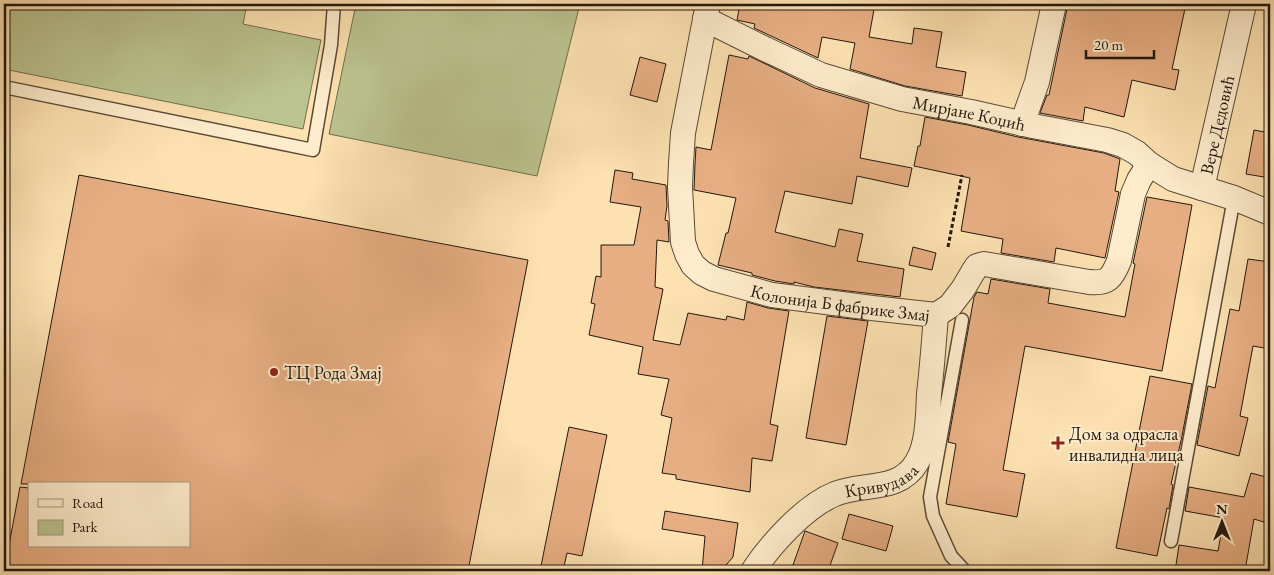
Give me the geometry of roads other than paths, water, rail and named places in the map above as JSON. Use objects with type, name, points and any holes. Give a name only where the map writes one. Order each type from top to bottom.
[{"type":"street","points":[[1022,124],[1037,82],[1054,4]]},
{"type":"street","name":"Вере Дедовић","points":[[1202,188],[1244,4]]},
{"type":"street","name":"Мирјане Коџић","points":[[706,11],[765,49],[822,75],[902,99],[1123,144],[1173,179],[1234,198],[1270,212]]},
{"type":"street","name":"Колонија Б фабрике Змај","points":[[706,11],[683,133],[680,187],[684,242],[687,254],[693,265],[702,274],[714,279],[772,295],[936,314],[950,306],[977,266],[984,264],[1100,283],[1108,280],[1116,269],[1135,188],[1149,164]]},
{"type":"street","name":"Кривудава","points":[[753,571],[765,553],[780,537],[826,498],[844,490],[890,483],[909,473],[914,467],[921,452],[927,425],[936,314]]},
{"type":"lane","points":[[4,87],[313,150],[331,45],[334,4]]},
{"type":"lane","points":[[1171,541],[1234,198]]},
{"type":"lane","points":[[962,320],[930,496],[933,516],[951,556],[965,571]]},
{"type":"place","name":"ТЦ Рода Змај","points":[[274,372]]},
{"type":"place","name":"Дом за одрасла инвалидна лица","points":[[1058,443]]}]
